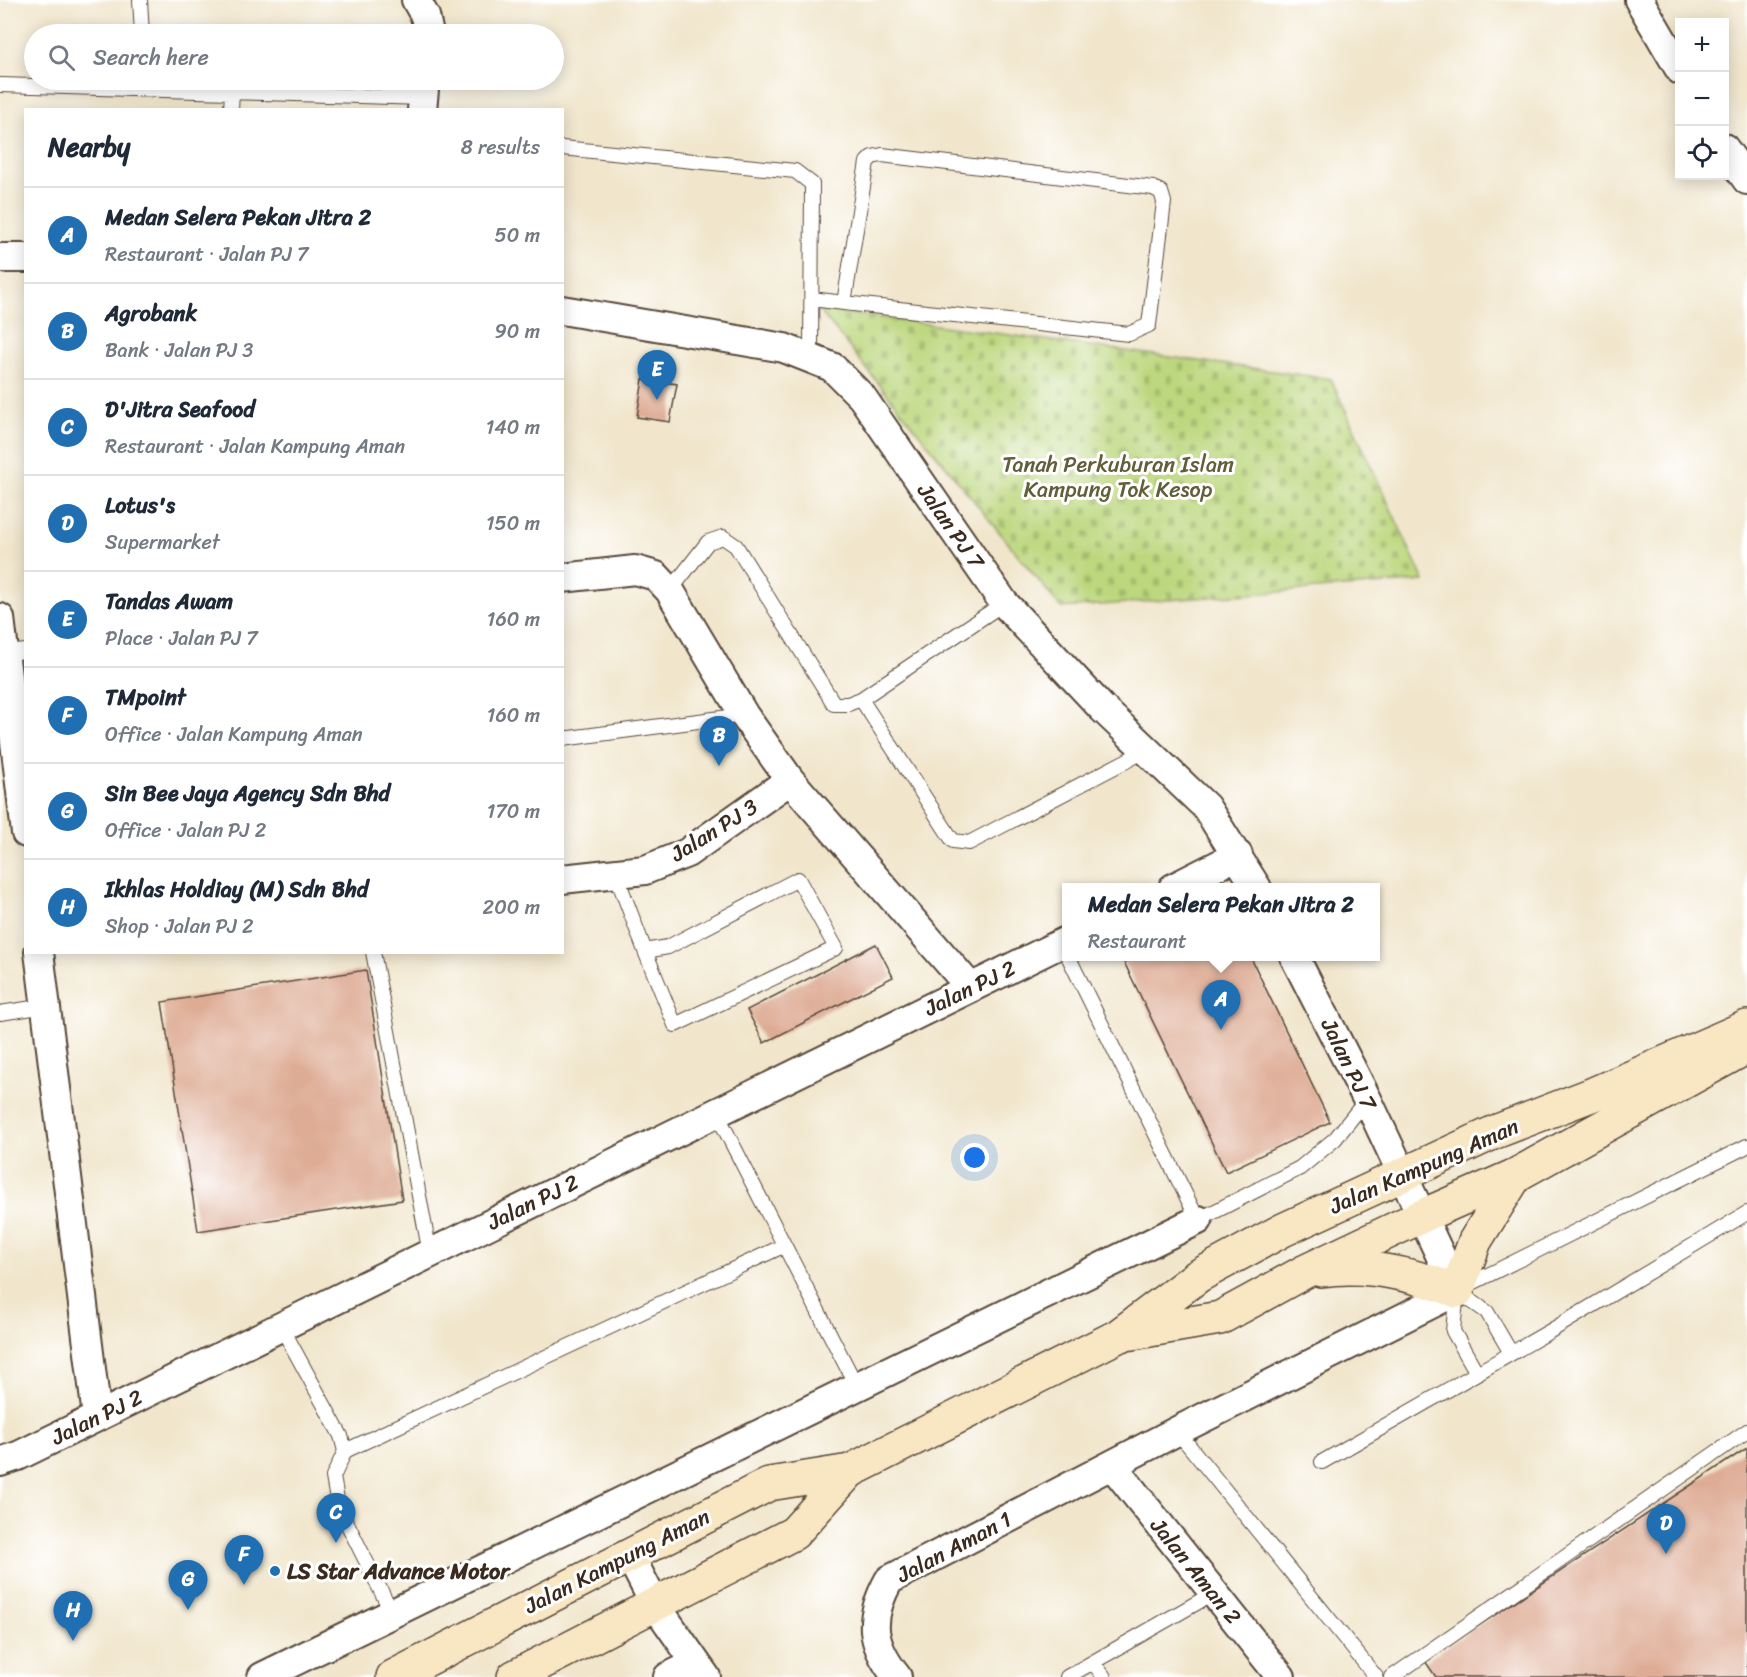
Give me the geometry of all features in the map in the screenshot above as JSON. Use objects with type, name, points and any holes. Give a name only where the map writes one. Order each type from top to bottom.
[{"type":"street","points":[[416,0],[427,24]]},
{"type":"street","points":[[1639,0],[1675,61]]},
{"type":"street","points":[[1729,154],[1747,180]]},
{"type":"street","points":[[0,258],[24,258]]},
{"type":"street","name":"Jalan PJ 7","points":[[564,310],[737,338],[784,348],[832,367],[862,398],[1004,603],[1101,708],[1206,807],[1254,883]]},
{"type":"street","points":[[564,578],[634,570],[656,576],[670,591],[744,715],[790,780],[970,987]]},
{"type":"street","points":[[0,618],[15,652],[4,692],[24,819]]},
{"type":"street","name":"Jalan PJ 3","points":[[564,879],[645,870],[687,853],[790,780]]},
{"type":"street","points":[[1183,883],[1238,855]]},
{"type":"street","name":"Jalan PJ 2","points":[[0,1462],[430,1254],[970,987],[1062,950]]},
{"type":"street","points":[[39,954],[97,1417]]},
{"type":"street","name":"Jalan PJ 7","points":[[1296,961],[1367,1099],[1457,1291]]},
{"type":"street","name":"Jalan Kampung Aman","points":[[393,1677],[769,1484],[850,1471],[1119,1336],[1198,1276],[1283,1230],[1402,1173],[1747,1027]]},
{"type":"street","name":"Jalan Kampung Aman","points":[[1119,1336],[1220,1318],[1304,1272],[1422,1216],[1516,1175],[1747,1047]]},
{"type":"street","points":[[1304,1272],[1347,1268],[1382,1270],[1407,1274],[1457,1291],[1483,1226],[1516,1175]]},
{"type":"street","points":[[262,1677],[1198,1220]]},
{"type":"street","name":"Jalan Aman 1","points":[[897,1677],[883,1660],[876,1640],[876,1609],[889,1580],[1177,1431],[1457,1291]]},
{"type":"street","name":"Jalan Aman 2","points":[[1112,1465],[1281,1677]]},
{"type":"street","name":"Jalan Kampung Aman","points":[[514,1677],[794,1533],[850,1471]]},
{"type":"street","points":[[629,1554],[654,1603],[701,1670],[668,1677]]},
{"type":"lane","points":[[140,0],[141,24]]},
{"type":"lane","points":[[0,85],[24,85]]},
{"type":"lane","points":[[207,90],[423,96]]},
{"type":"lane","points":[[231,108],[232,92]]},
{"type":"lane","points":[[564,148],[795,171],[806,177],[812,184],[811,357]]},
{"type":"lane","points":[[812,299],[844,303],[1129,334],[1149,325],[1164,202],[1161,192],[1153,188],[882,155],[872,157],[867,162],[844,303]]},
{"type":"lane","points":[[670,591],[708,542],[723,537],[736,546],[834,704],[848,704],[861,699],[1004,603]]},
{"type":"lane","points":[[861,699],[953,841],[969,843],[1147,750]]},
{"type":"lane","points":[[564,739],[744,715]]},
{"type":"lane","points":[[615,873],[645,951],[675,1025],[836,948],[798,879],[668,947],[645,951]]},
{"type":"lane","points":[[373,954],[430,1254]]},
{"type":"lane","points":[[1072,961],[1198,1220],[1300,1168],[1335,1138],[1367,1099]]},
{"type":"lane","points":[[0,1013],[46,1006]]},
{"type":"lane","points":[[716,1113],[856,1385]]},
{"type":"lane","points":[[1457,1291],[1747,1146]]},
{"type":"lane","points":[[1322,1462],[1747,1213]]},
{"type":"lane","points":[[345,1451],[783,1246]]},
{"type":"lane","points":[[1457,1291],[1487,1312],[1511,1353]]},
{"type":"lane","points":[[1457,1291],[1453,1331],[1477,1373]]},
{"type":"lane","points":[[281,1326],[341,1436],[345,1451],[333,1477],[338,1505],[393,1615]]},
{"type":"lane","points":[[1177,1431],[1376,1677]]},
{"type":"lane","points":[[1392,1677],[1747,1431]]},
{"type":"lane","points":[[1067,1677],[1214,1593]]},
{"type":"lane","points":[[1093,1662],[1104,1677]]},
{"type":"green space","name":"Tanah Perkuburan Islam Kampung Tok Kesop","points":[[818,309],[1331,379],[1424,581],[1061,608]]},
{"type":"building","points":[[643,379],[677,384],[670,422],[637,417]]},
{"type":"building","points":[[876,944],[893,977],[764,1043],[747,1010]]},
{"type":"building","points":[[1123,961],[1252,961],[1330,1122],[1226,1172]]},
{"type":"building","points":[[366,970],[402,1200],[198,1231],[162,1002]]},
{"type":"building","points":[[1747,1448],[1747,1677],[1436,1677],[1425,1661]]},
{"type":"place","name":"Tandas Awam","points":[[657,400]]},
{"type":"place","name":"Agrobank","points":[[719,766]]},
{"type":"place","name":"Medan Selera Pekan Jitra 2","points":[[1221,1030]]},
{"type":"place","name":"D'Jitra Seafood","points":[[336,1543]]},
{"type":"place","name":"Lotus's","points":[[1666,1554]]},
{"type":"place","name":"LS Star Advance Motor","points":[[275,1571]]},
{"type":"place","name":"TMpoint","points":[[244,1585]]},
{"type":"place","name":"Sin Bee Jaya Agency Sdn Bhd","points":[[188,1610]]},
{"type":"place","name":"Ikhlas Holdiay (M) Sdn Bhd","points":[[73,1641]]}]
